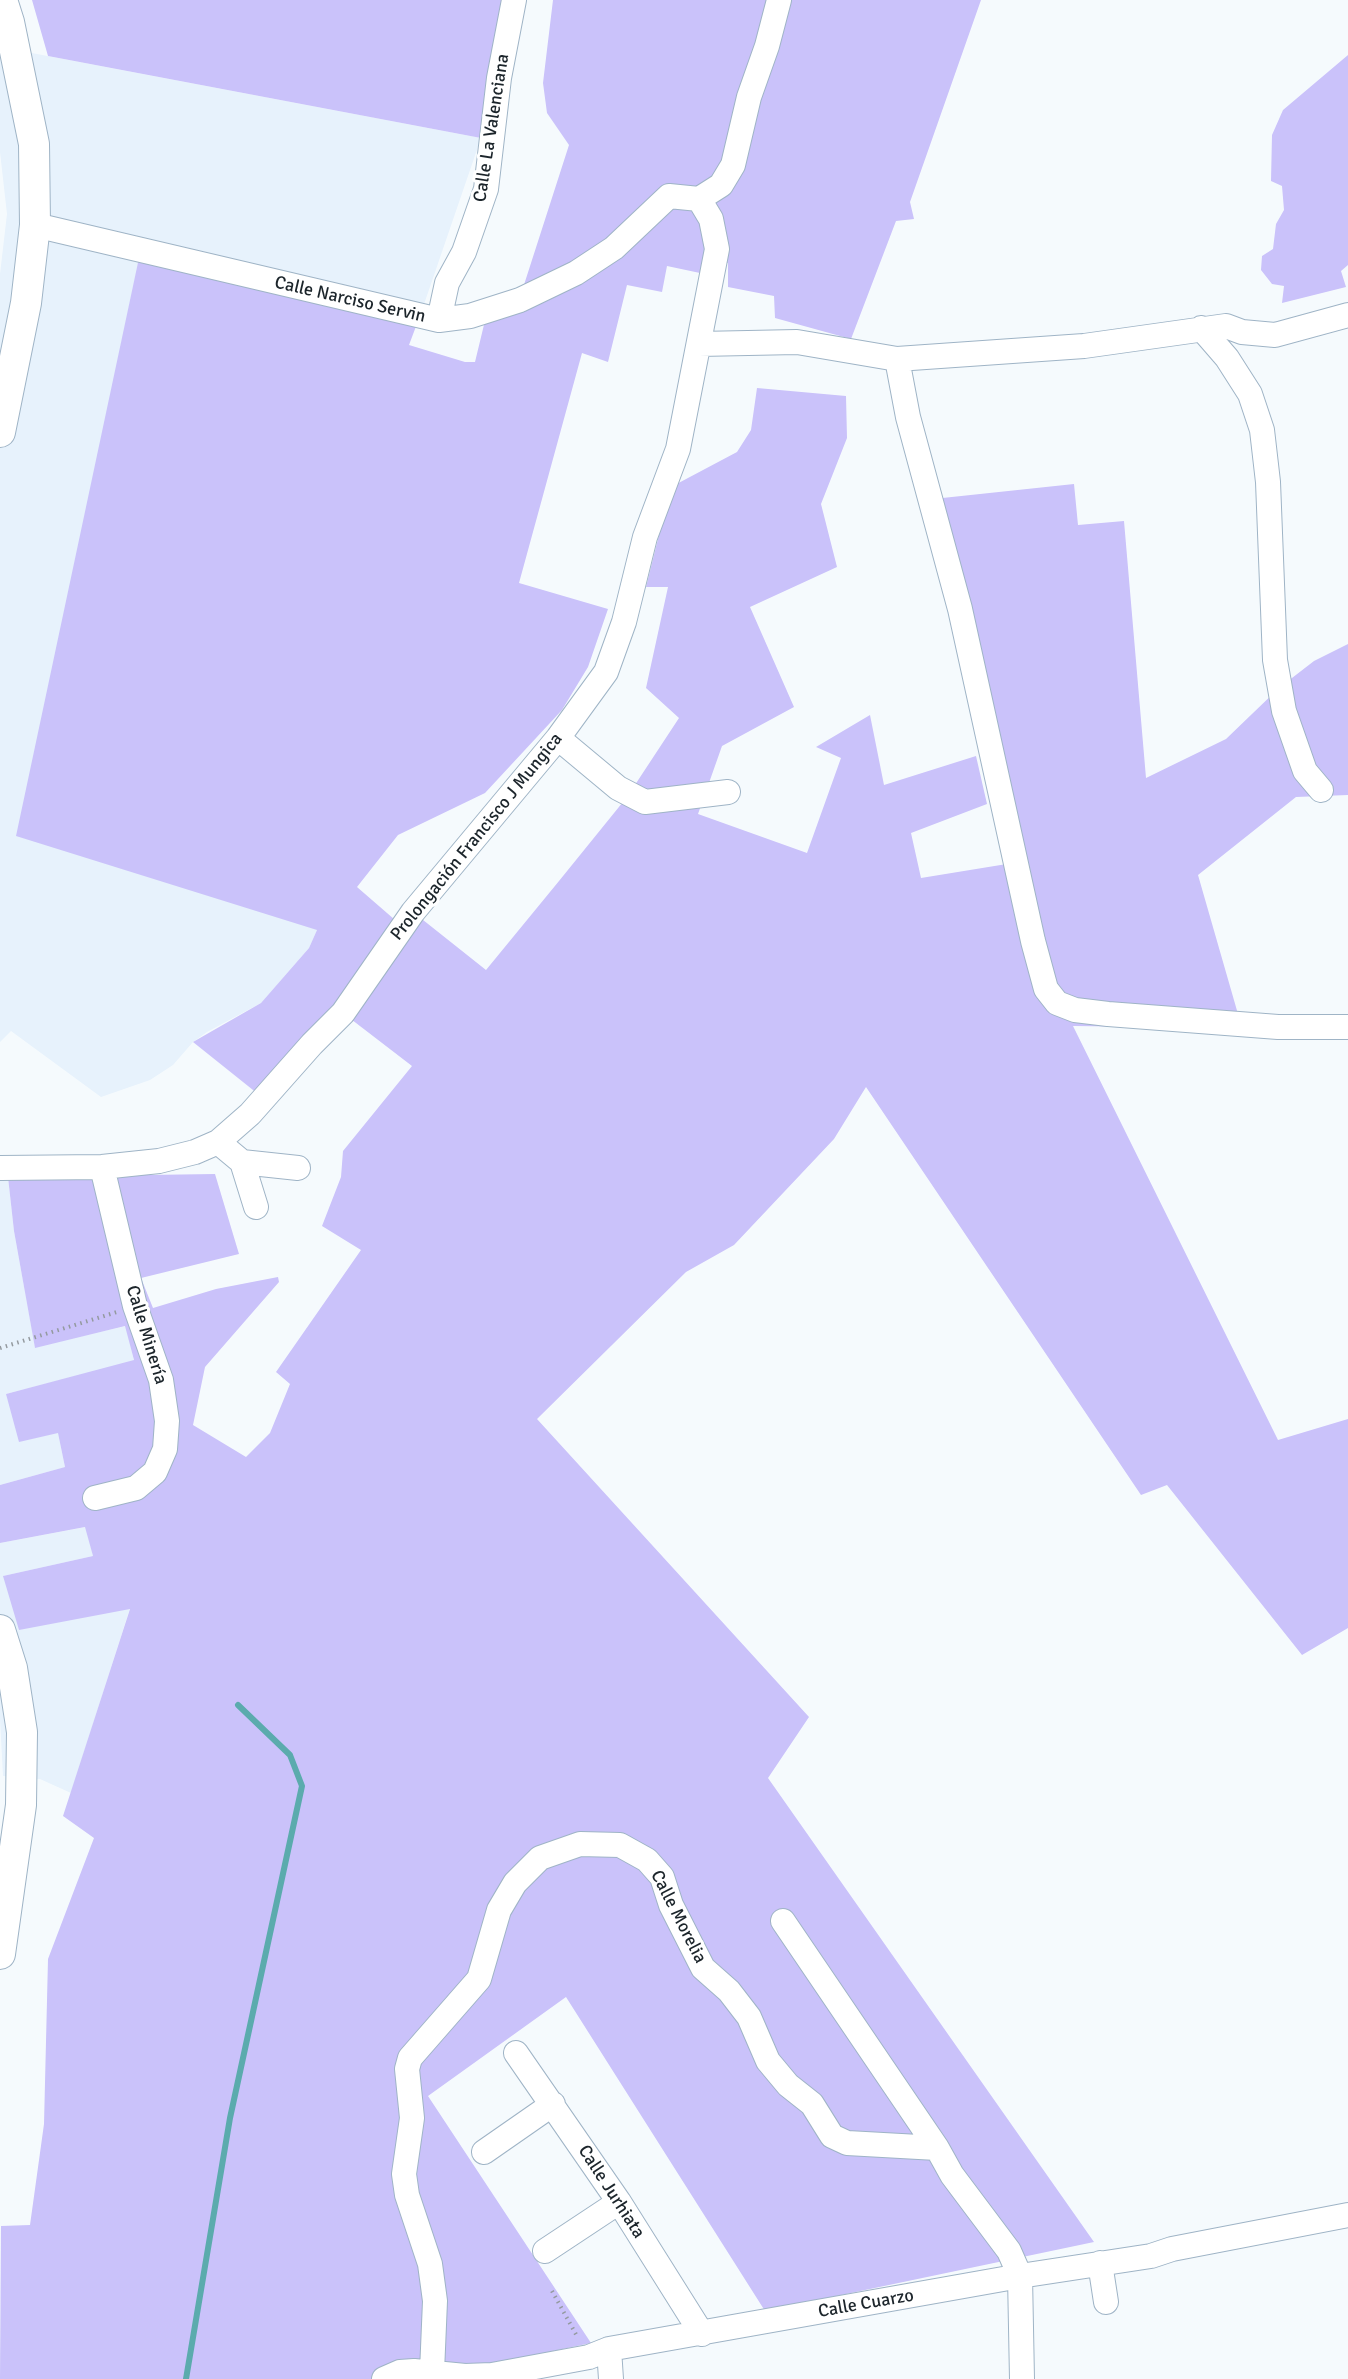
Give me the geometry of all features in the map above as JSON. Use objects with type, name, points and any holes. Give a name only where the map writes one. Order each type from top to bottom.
[{"type":"main road","points":[[0,432],[26,303],[35,225],[34,144],[9,22],[2,0]]},
{"type":"main road","points":[[0,1630],[12,1668],[22,1732],[21,1805],[0,1953]]},
{"type":"street","name":"Calle La Valenciana","points":[[439,320],[447,284],[464,252],[486,189],[499,78],[514,0]]},
{"type":"street","points":[[779,0],[767,46],[749,96],[733,165],[721,185],[699,199],[711,219],[717,249],[701,318],[699,344],[797,342],[897,359],[1084,346],[1226,326],[1242,332],[1275,336],[1348,315]]},
{"type":"street","name":"Calle Narciso Servin","points":[[35,225],[439,320],[470,316],[520,300],[576,273],[614,248],[669,196],[699,199]]},
{"type":"street","points":[[1201,328],[1227,358],[1250,394],[1262,430],[1268,482],[1276,670],[1284,711],[1305,771],[1321,790]]},
{"type":"street","name":"Prolongación Francisco J Mungica","points":[[0,1168],[102,1167],[159,1161],[195,1152],[218,1142],[250,1114],[305,1051],[343,1012],[413,912],[558,738],[606,672],[624,621],[645,537],[678,449],[699,344]]},
{"type":"street","points":[[897,359],[908,417],[960,609],[1033,941],[1046,989],[1057,1003],[1075,1010],[1278,1027],[1348,1027]]},
{"type":"street","points":[[558,738],[618,788],[645,802],[728,792]]},
{"type":"street","points":[[218,1142],[242,1162],[256,1207]]},
{"type":"street","points":[[242,1162],[298,1168]]},
{"type":"street","name":"Calle Minería","points":[[95,1498],[136,1488],[155,1472],[165,1449],[167,1421],[161,1380],[135,1306],[102,1167]]},
{"type":"street","name":"Calle Morelia","points":[[432,2372],[435,2301],[430,2264],[407,2195],[404,2174],[412,2118],[407,2069],[410,2058],[479,1979],[499,1910],[515,1883],[540,1858],[580,1844],[620,1845],[647,1860],[662,1877],[671,1905],[703,1968],[735,1999],[749,2017],[768,2061],[788,2085],[812,2104],[832,2136],[846,2143],[937,2148]]},
{"type":"street","points":[[783,1921],[937,2148],[952,2175],[1009,2251],[1020,2276],[1022,2379]]},
{"type":"street","name":"Calle Jurhiata","points":[[516,2053],[619,2202],[702,2334]]},
{"type":"street","points":[[484,2152],[553,2104]]},
{"type":"street","points":[[545,2251],[619,2202]]},
{"type":"street","name":"Calle Cuarzo","points":[[384,2379],[400,2372],[492,2375],[599,2353],[1020,2276],[1151,2256],[1172,2249],[1348,2215]]},
{"type":"street","points":[[1100,2263],[1106,2302]]},
{"type":"street","points":[[599,2353],[611,2379]]},
{"type":"path","points":[[0,1348],[135,1306]]},
{"type":"path","points":[[552,2291],[599,2353]]},
{"type":"shaded area","points":[[32,0],[506,0],[481,138],[48,56]]},
{"type":"shaded area","points":[[553,0],[981,0],[910,202],[914,219],[896,221],[851,339],[775,318],[774,296],[728,287],[728,263],[705,259],[700,273],[667,266],[662,292],[627,285],[608,362],[582,353],[519,583],[608,609],[588,667],[562,710],[485,793],[398,835],[357,887],[402,926],[413,912],[486,970],[627,797],[679,718],[646,688],[668,587],[646,587],[671,487],[737,452],[751,430],[757,388],[846,396],[847,438],[821,504],[837,567],[750,607],[794,707],[722,746],[698,814],[807,853],[841,758],[816,747],[870,715],[884,785],[976,756],[987,804],[911,833],[921,878],[1019,862],[933,499],[1074,484],[1078,525],[1124,521],[1146,778],[1226,739],[1279,688],[1314,661],[1348,644],[1348,795],[1296,797],[1198,875],[1242,1028],[1073,1026],[1278,1440],[1348,1419],[1348,1628],[1302,1655],[1167,1485],[1141,1495],[866,1087],[834,1139],[734,1245],[686,1272],[537,1419],[809,1717],[768,1778],[1094,2242],[765,2311],[566,1997],[428,2096],[591,2343],[421,2379],[0,2379],[1,2226],[30,2225],[44,2124],[48,1959],[94,1838],[63,1816],[130,1609],[19,1630],[3,1576],[93,1556],[85,1527],[0,1543],[0,1485],[65,1467],[58,1433],[19,1442],[6,1394],[134,1360],[125,1326],[35,1348],[14,1231],[8,1177],[215,1174],[239,1254],[141,1278],[153,1308],[216,1289],[278,1277],[279,1282],[205,1367],[193,1425],[246,1457],[270,1433],[290,1384],[276,1372],[361,1250],[322,1226],[341,1177],[343,1151],[412,1066],[343,1013],[263,1098],[193,1042],[261,1003],[309,948],[317,930],[16,836],[143,239],[421,313],[409,345],[465,362],[475,362],[489,304],[522,291],[569,145],[547,113],[543,83]]},
{"type":"shaded area","points":[[0,47],[481,138],[421,313],[143,240],[66,607],[317,930],[309,948],[261,1003],[207,1032],[193,1042],[173,1065],[150,1080],[101,1097],[11,1031],[0,1042],[0,274],[7,214],[0,152]]},
{"type":"shaded area","points":[[1348,55],[1348,265],[1341,271],[1346,287],[1282,303],[1284,286],[1272,284],[1261,270],[1262,256],[1273,249],[1276,224],[1284,210],[1282,186],[1271,181],[1272,135],[1283,110]]},
{"type":"shaded area","points":[[0,1177],[8,1177],[14,1231],[35,1347],[126,1326],[134,1361],[6,1394],[58,1432],[65,1467],[0,1485]]},
{"type":"shaded area","points":[[86,1527],[93,1556],[3,1576],[130,1608],[71,1793],[40,1779],[3,1776],[0,1719],[0,1543]]},
{"type":"waterway","points":[[186,2379],[230,2118],[302,1786],[290,1755],[238,1705]]}]
